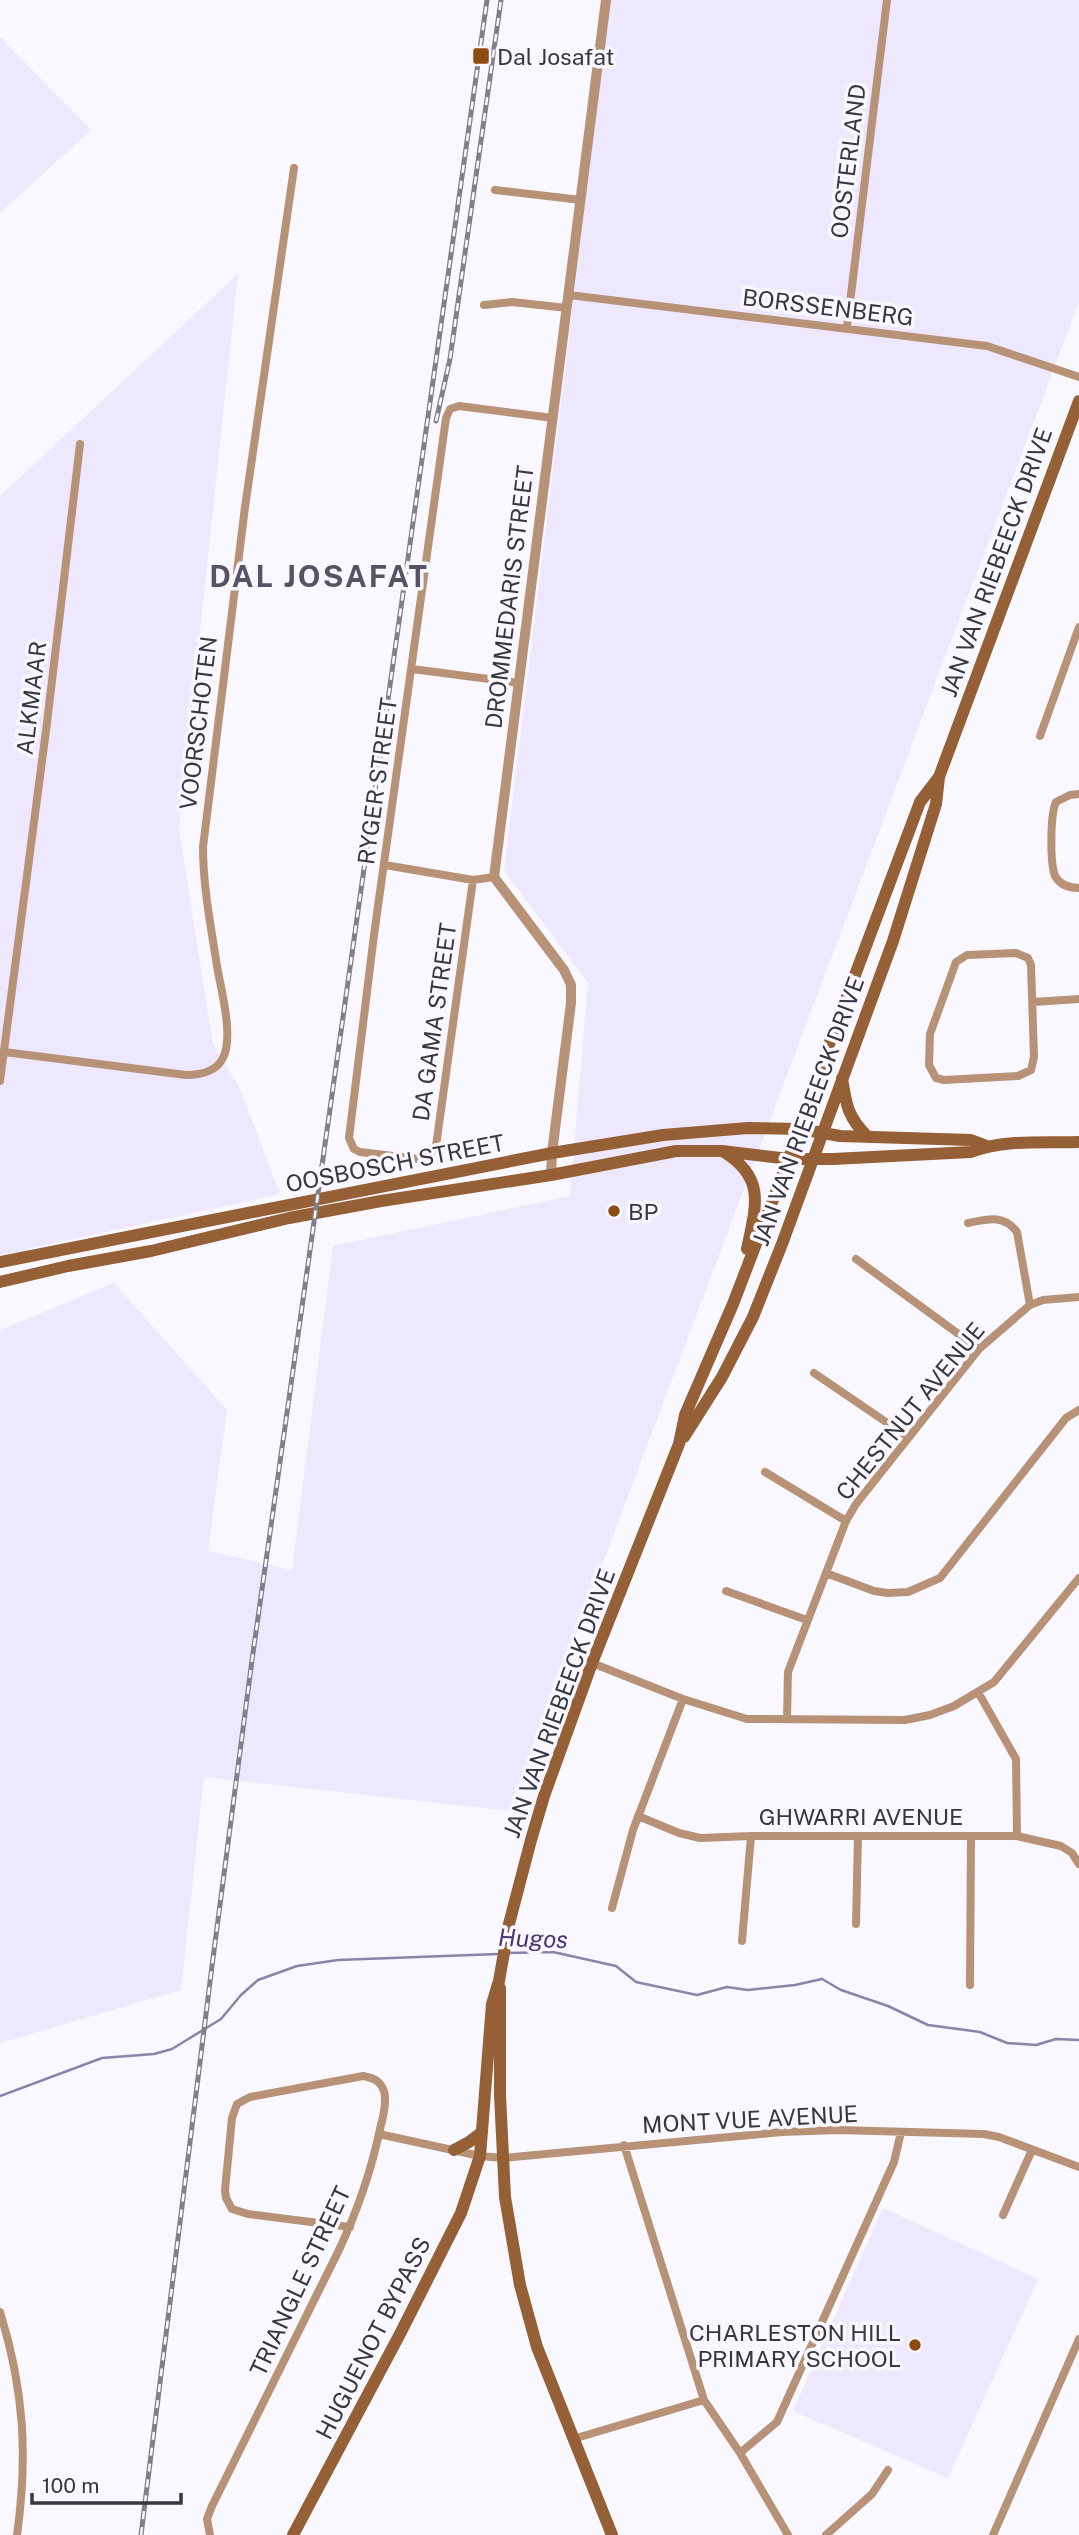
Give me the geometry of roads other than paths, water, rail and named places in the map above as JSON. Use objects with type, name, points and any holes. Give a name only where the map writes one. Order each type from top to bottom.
[{"type":"main road","name":"JAN VAN RIEBEECK DRIVE","points":[[679,1444],[722,1377],[753,1317],[893,941],[936,804],[939,777],[1079,401]]},
{"type":"main road","name":"JAN VAN RIEBEECK DRIVE","points":[[480,2156],[490,2026],[509,1923],[544,1796],[592,1663],[679,1444],[685,1415],[733,1304],[789,1159],[804,1111],[920,802],[939,777]]},
{"type":"main road","points":[[842,1078],[846,1107],[855,1124],[868,1137]]},
{"type":"main road","name":"OOSBOSCH STREET","points":[[4,1281],[151,1251],[350,1200],[552,1153],[663,1135],[705,1131],[800,1129],[868,1137],[971,1140],[987,1146]]},
{"type":"main road","points":[[987,1146],[1079,1142]]},
{"type":"main road","name":"OOSBOSCH STREET","points":[[1,1260],[294,1204],[350,1200],[551,1175],[676,1152],[722,1151],[789,1159],[813,1159],[909,1157],[971,1152],[987,1146]]},
{"type":"main road","points":[[722,1151],[749,1172],[755,1192],[748,1247],[733,1304]]},
{"type":"main road","name":"JAN VAN RIEBEECK DRIVE","points":[[499,1981],[500,2095],[510,2238],[537,2347],[612,2535]]},
{"type":"main road","points":[[454,2150],[482,2132]]},
{"type":"main road","name":"HUGUENOT BYPASS","points":[[293,2535],[452,2233],[480,2156]]},
{"type":"street","name":"DROMMEDARIS STREET","points":[[494,877],[607,0]]},
{"type":"street","name":"OOSTERLAND","points":[[847,327],[887,0]]},
{"type":"street","name":"VOORSCHOTEN","points":[[4,1052],[186,1074],[210,1071],[225,1055],[226,1029],[205,888],[203,847],[245,507],[294,168]]},
{"type":"street","points":[[495,190],[580,200]]},
{"type":"street","name":"BORSSENBERG","points":[[569,295],[987,345],[1079,377]]},
{"type":"street","points":[[484,305],[512,302],[567,308]]},
{"type":"street","name":"RYGER STREET","points":[[418,1159],[360,1152],[354,1149],[349,1138],[446,418],[450,410],[459,407],[553,418]]},
{"type":"street","name":"ALKMAAR","points":[[0,1081],[80,444]]},
{"type":"street","points":[[1040,736],[1079,627]]},
{"type":"street","points":[[412,669],[519,683]]},
{"type":"street","points":[[1079,794],[1056,802],[1052,819],[1056,878],[1062,884],[1079,888]]},
{"type":"street","points":[[385,865],[472,880],[494,877],[564,970],[571,985],[571,1003],[551,1175]]},
{"type":"street","name":"DA GAMA STREET","points":[[418,1159],[430,1155],[436,1146],[472,880]]},
{"type":"street","points":[[976,954],[1023,954],[1031,965],[1033,1002],[1034,1065],[1026,1074],[944,1080],[932,1073],[929,1065],[930,1034],[956,962],[961,957],[976,954]]},
{"type":"street","points":[[1033,1002],[1079,999]]},
{"type":"street","points":[[968,1223],[996,1219],[1012,1225],[1017,1232],[1030,1305]]},
{"type":"street","points":[[856,1259],[979,1349]]},
{"type":"street","points":[[1,1260],[4,1281]]},
{"type":"street","name":"CHESTNUT AVENUE","points":[[787,1719],[788,1672],[846,1521],[908,1437],[979,1349],[1030,1305],[1043,1300],[1079,1297]]},
{"type":"street","points":[[814,1373],[908,1437]]},
{"type":"street","points":[[826,1573],[874,1591],[888,1593],[908,1592],[940,1578],[1066,1418],[1079,1410]]},
{"type":"street","points":[[765,1472],[846,1521]]},
{"type":"street","points":[[592,1663],[683,1699],[747,1719],[905,1720],[954,1706],[994,1682],[1079,1578]]},
{"type":"street","points":[[726,1591],[807,1620]]},
{"type":"street","points":[[978,1692],[1016,1759],[1017,1836]]},
{"type":"street","points":[[612,1908],[638,1816],[683,1699]]},
{"type":"street","name":"GHWARRI AVENUE","points":[[638,1816],[690,1836],[1017,1836],[1061,1846],[1072,1853],[1079,1864]]},
{"type":"street","points":[[742,1941],[751,1836]]},
{"type":"street","points":[[856,1923],[858,1836]]},
{"type":"street","points":[[970,1985],[971,1836]]},
{"type":"street","name":"TRIANGLE STREET","points":[[210,2535],[207,2519],[212,2506],[350,2227],[371,2171],[384,2092],[374,2078],[363,2076],[250,2097],[237,2104],[234,2109],[225,2190],[232,2208],[248,2214],[350,2227]]},
{"type":"street","name":"MONT VUE AVENUE","points":[[480,2156],[503,2158],[806,2130],[984,2134],[1079,2167]]},
{"type":"street","points":[[740,2454],[777,2422],[894,2162],[901,2133]]},
{"type":"street","points":[[379,2134],[480,2156]]},
{"type":"street","points":[[624,2145],[704,2400],[788,2535]]},
{"type":"street","points":[[1003,2215],[1032,2150]]},
{"type":"street","points":[[0,2312],[18,2381],[23,2423],[23,2479],[17,2535]]},
{"type":"street","points":[[993,2535],[1079,2339]]},
{"type":"street","points":[[573,2439],[704,2400]]},
{"type":"street","points":[[826,2535],[872,2494],[888,2470]]},
{"type":"waterway","name":"Hugos","points":[[508,1953],[553,1952],[616,1966],[636,1982],[697,1995],[727,1987],[748,1990],[822,1979],[841,1990],[888,2006],[928,2025],[980,2032],[1007,2043],[1036,2045],[1056,2039],[1079,2040]]},
{"type":"waterway","name":"Hugos","points":[[0,2096],[102,2058],[154,2054],[172,2049],[221,2019],[258,1980],[297,1966],[338,1960],[498,1954]]},
{"type":"railway","points":[[141,2535],[252,1660],[487,0]]},
{"type":"railway","points":[[436,421],[450,359],[501,0]]},
{"type":"place","name":"Dal Josafat","points":[[481,56]]},
{"type":"place","name":"BP","points":[[614,1211]]},
{"type":"place","name":"CHARLESTON HILL PRIMARY SCHOOL","points":[[915,2345]]},
{"type":"district","name":"DAL JOSAFAT","points":[[319,576]]}]
